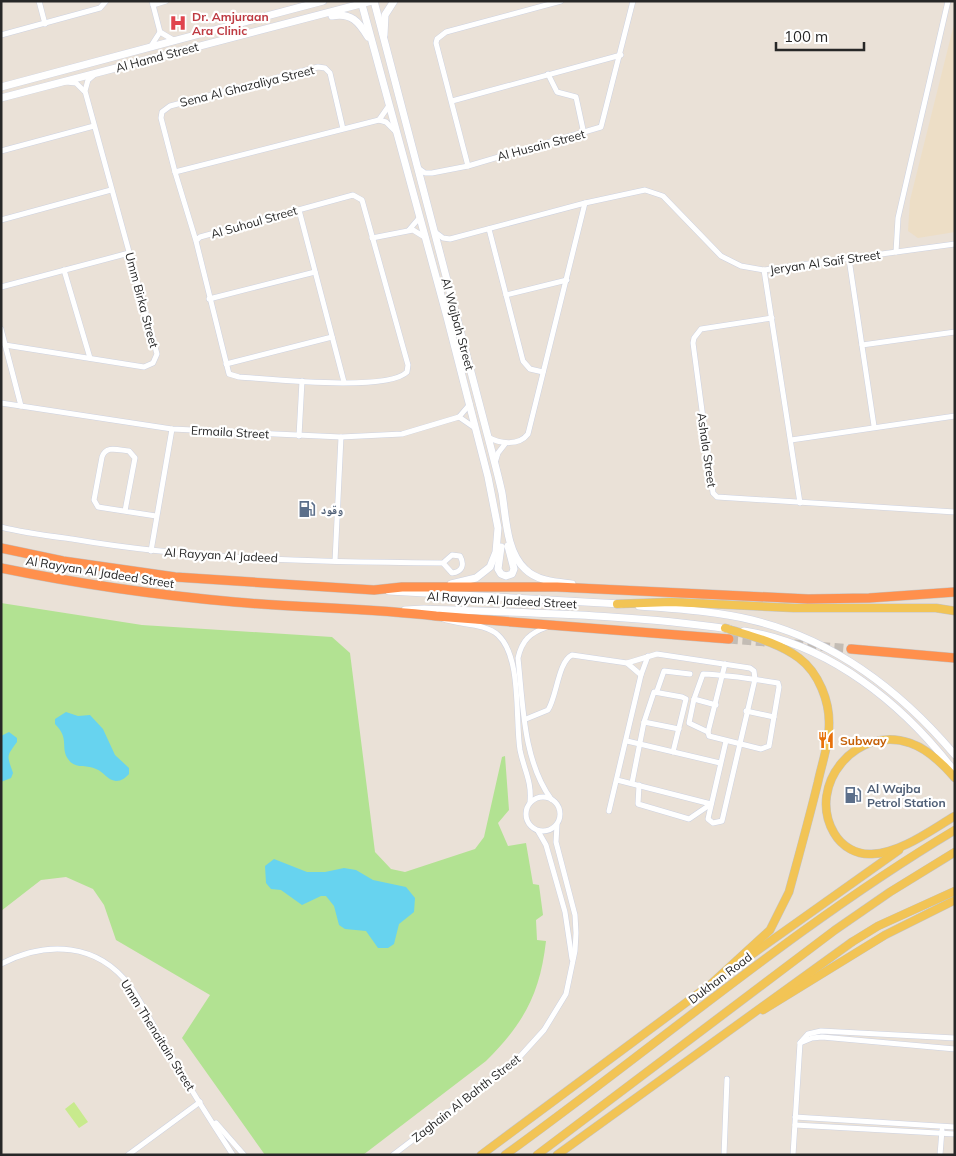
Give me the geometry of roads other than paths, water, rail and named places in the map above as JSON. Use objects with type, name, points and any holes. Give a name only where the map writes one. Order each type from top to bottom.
[{"type":"highway","name":"Al Rayyan Al Jadeed Street","points":[[1,548],[62,561],[175,577],[374,590]]},
{"type":"highway","name":"Al Rayyan Al Jadeed Street","points":[[1,568],[68,582],[172,596],[236,603],[393,611]]},
{"type":"highway","points":[[374,590],[436,587],[599,589],[808,599],[869,598],[955,592]]},
{"type":"highway","points":[[393,611],[552,626],[729,639]]},
{"type":"highway","points":[[851,649],[955,658]]},
{"type":"main road","points":[[617,604],[671,602],[794,608],[936,608],[955,611]]},
{"type":"main road","points":[[711,984],[762,939],[770,930],[784,906],[810,815],[829,725],[826,700],[820,686],[811,669],[800,658],[760,639],[725,628]]},
{"type":"main road","points":[[955,778],[921,748],[911,743],[891,740],[872,742],[856,749],[845,758],[833,775],[828,787],[825,807],[830,827],[844,845],[857,852],[871,855],[891,850],[915,839],[955,816]]},
{"type":"main road","name":"Dukhan Road","points":[[506,1155],[760,962],[877,879],[955,830]]},
{"type":"main road","points":[[482,1154],[711,984],[915,839]]},
{"type":"main road","points":[[537,1155],[835,930],[955,852]]},
{"type":"main road","points":[[558,1155],[716,1038],[852,942],[878,926],[955,891]]},
{"type":"main road","points":[[716,1038],[879,939],[955,900]]},
{"type":"street","points":[[39,1],[45,24]]},
{"type":"street","points":[[1,35],[100,8],[106,1]]},
{"type":"street","points":[[146,50],[155,43],[160,32],[153,3],[166,1]]},
{"type":"street","points":[[384,40],[385,15],[394,1]]},
{"type":"street","points":[[468,166],[436,43],[439,36],[561,1]]},
{"type":"street","name":"Al Husain Street","points":[[415,164],[421,172],[432,173],[468,166],[596,130],[604,123],[633,1]]},
{"type":"street","points":[[896,252],[898,218],[948,1]]},
{"type":"street","points":[[947,10],[952,1]]},
{"type":"street","name":"Al Hamd Street","points":[[3,86],[146,50],[321,2]]},
{"type":"street","points":[[256,31],[268,24],[365,2],[398,113],[405,123]]},
{"type":"street","name":"Al Wajbah Street","points":[[365,2],[384,40],[488,437],[507,531],[516,556],[530,573],[546,580],[599,589]]},
{"type":"street","name":"Al Wajbah Street","points":[[365,2],[372,44],[470,404],[498,528],[495,557],[484,573],[468,581],[436,587]]},
{"type":"street","name":"Al Hamd Street","points":[[1,98],[365,2]]},
{"type":"street","points":[[304,19],[339,14],[350,16],[360,23],[372,44]]},
{"type":"street","points":[[160,32],[172,40],[179,41]]},
{"type":"street","points":[[452,101],[621,55]]},
{"type":"street","name":"Sena Al Ghazaliya Street","points":[[175,172],[161,118],[165,109],[170,106],[318,67],[325,68],[330,73],[344,129]]},
{"type":"street","points":[[65,82],[76,83],[85,91],[88,80],[96,74]]},
{"type":"street","points":[[548,74],[557,92],[576,97],[584,134]]},
{"type":"street","name":"Umm Birka Street","points":[[6,345],[144,367],[153,364],[156,354],[85,91]]},
{"type":"street","points":[[379,120],[388,106]]},
{"type":"street","points":[[196,241],[175,172],[379,120],[386,122],[395,131]]},
{"type":"street","points":[[1,151],[94,126]]},
{"type":"street","points":[[1,220],[112,190]]},
{"type":"street","name":"Jeryan Al Saif Street","points":[[585,203],[644,190],[663,196],[721,256],[742,266],[764,270],[955,244]]},
{"type":"street","name":"Al Suhoul Street","points":[[358,196],[362,200],[408,365],[403,376],[391,381],[302,382],[234,377],[229,374],[196,241],[200,237],[358,196]]},
{"type":"street","points":[[440,257],[444,243],[450,239],[585,203],[528,434],[522,439],[505,444],[498,453],[494,464]]},
{"type":"street","points":[[299,210],[344,382]]},
{"type":"street","points":[[409,230],[420,217]]},
{"type":"street","points":[[489,229],[523,361],[530,369],[543,372]]},
{"type":"street","points":[[372,238],[409,230],[418,232],[426,238]]},
{"type":"street","points":[[433,230],[437,235],[450,239]]},
{"type":"street","points":[[1,287],[129,253]]},
{"type":"street","points":[[849,259],[874,426]]},
{"type":"street","points":[[64,270],[90,358]]},
{"type":"street","points":[[764,270],[800,503]]},
{"type":"street","points":[[209,299],[315,272]]},
{"type":"street","points":[[506,295],[567,280]]},
{"type":"street","name":"Ashala Street","points":[[772,318],[701,329],[694,338],[693,343],[713,493],[717,497],[722,498],[955,512]]},
{"type":"street","points":[[1,329],[22,406]]},
{"type":"street","points":[[862,345],[955,332]]},
{"type":"street","points":[[226,364],[332,337]]},
{"type":"street","points":[[299,436],[302,382]]},
{"type":"street","name":"Ermaila Street","points":[[1,403],[172,429],[299,436],[392,436],[459,418]]},
{"type":"street","points":[[470,404],[459,418],[476,429]]},
{"type":"street","points":[[791,440],[874,426],[955,416]]},
{"type":"street","points":[[151,551],[172,429]]},
{"type":"street","points":[[335,561],[341,437]]},
{"type":"street","points":[[488,437],[505,444]]},
{"type":"street","points":[[124,511],[135,458],[129,452],[109,448],[104,451],[102,457],[94,500],[98,507],[156,516]]},
{"type":"street","name":"Al Rayyan Al Jadeed","points":[[1,527],[151,551],[335,561],[443,563]]},
{"type":"street","points":[[498,528],[501,545],[498,569],[501,574],[506,576],[512,574],[514,569],[508,549],[507,531]]},
{"type":"street","name":"Al Rayyan Al Jadeed Street","points":[[374,590],[617,604],[728,615],[752,620],[797,634],[853,663],[895,693],[928,724],[955,755]]},
{"type":"street","name":"Al Rayyan Al Jadeed Street","points":[[393,611],[424,609],[674,622],[760,634],[792,644],[851,674],[883,696],[916,727],[955,772]]},
{"type":"street","points":[[436,616],[455,624],[490,630],[505,642],[513,668],[519,740],[530,782],[530,802],[526,818],[532,828],[538,831],[552,830],[557,825],[560,809],[551,799],[539,778],[528,738],[518,658],[523,642],[532,633],[552,626]]},
{"type":"street","points":[[526,719],[548,710],[556,692],[564,662],[568,656],[576,654],[627,663],[660,654],[750,668],[754,671],[755,679],[720,823],[709,822],[710,804],[726,741]]},
{"type":"street","points":[[609,811],[648,656]]},
{"type":"street","points":[[627,663],[642,675]]},
{"type":"street","points":[[708,732],[689,723],[702,675],[723,677],[755,679],[779,685],[769,746],[761,749],[710,738],[708,732],[723,677],[724,664]]},
{"type":"street","points":[[657,691],[664,672],[690,674]]},
{"type":"street","points":[[632,783],[651,693],[657,691],[685,698],[673,752]]},
{"type":"street","points":[[694,700],[716,706]]},
{"type":"street","points":[[746,711],[774,717]]},
{"type":"street","points":[[644,722],[678,729]]},
{"type":"street","points":[[519,740],[525,744],[528,738]]},
{"type":"street","points":[[627,742],[720,763]]},
{"type":"street","points":[[617,780],[710,804]]},
{"type":"street","points":[[639,785],[636,800],[638,804],[689,819],[710,804]]},
{"type":"street","points":[[530,802],[544,797],[551,799]]},
{"type":"street","name":"Zaghain Al Bahth Street","points":[[393,1155],[531,1047],[566,994],[575,951],[575,915],[556,842],[557,825]]},
{"type":"street","name":"Zaghain Al Bahth Street","points":[[538,831],[546,845],[565,912],[572,959]]},
{"type":"street","name":"Umm Thenaitain Street","points":[[1,964],[13,958],[57,948],[84,952],[111,966],[131,987],[233,1153],[240,1152],[244,1154]]},
{"type":"street","points":[[793,1155],[800,1043],[808,1034],[821,1031],[955,1038]]},
{"type":"street","points":[[800,1043],[812,1038],[822,1037],[955,1049]]},
{"type":"street","points":[[724,1155],[727,1079]]},
{"type":"street","name":"Umm Thenaitain Street","points":[[128,1155],[200,1102]]},
{"type":"street","points":[[796,1117],[955,1127]]},
{"type":"street","name":"Umm Thenaitain Street","points":[[212,1119],[244,1154]]},
{"type":"street","points":[[795,1125],[955,1134]]},
{"type":"street","points":[[940,1155],[942,1126]]},
{"type":"street","points":[[233,1153],[236,1146]]},
{"type":"water","points":[[66,712],[78,716],[90,715],[103,729],[115,755],[129,768],[129,774],[125,778],[116,781],[110,779],[96,769],[78,766],[68,759],[64,739],[60,729],[55,724],[55,719]]},
{"type":"water","points":[[9,732],[17,738],[17,742],[9,756],[13,773],[11,778],[1,782],[1,736]]},
{"type":"water","points":[[274,859],[307,872],[325,872],[344,868],[356,870],[373,880],[406,887],[415,898],[414,912],[399,924],[394,944],[388,948],[378,948],[366,931],[345,929],[339,925],[334,906],[326,896],[321,896],[302,905],[281,890],[271,889],[266,883],[265,866]]},
{"type":"tunnel","points":[[729,639],[766,642]]},
{"type":"tunnel","points":[[794,644],[851,649]]},
{"type":"place","name":"Dr. Amjuraan Ara Clinic","points":[[178,23]]},
{"type":"place","name":"وقود","points":[[307,509]]},
{"type":"place","name":"Subway","points":[[826,740]]},
{"type":"place","name":"Al Wajba Petrol Station","points":[[853,795]]}]
